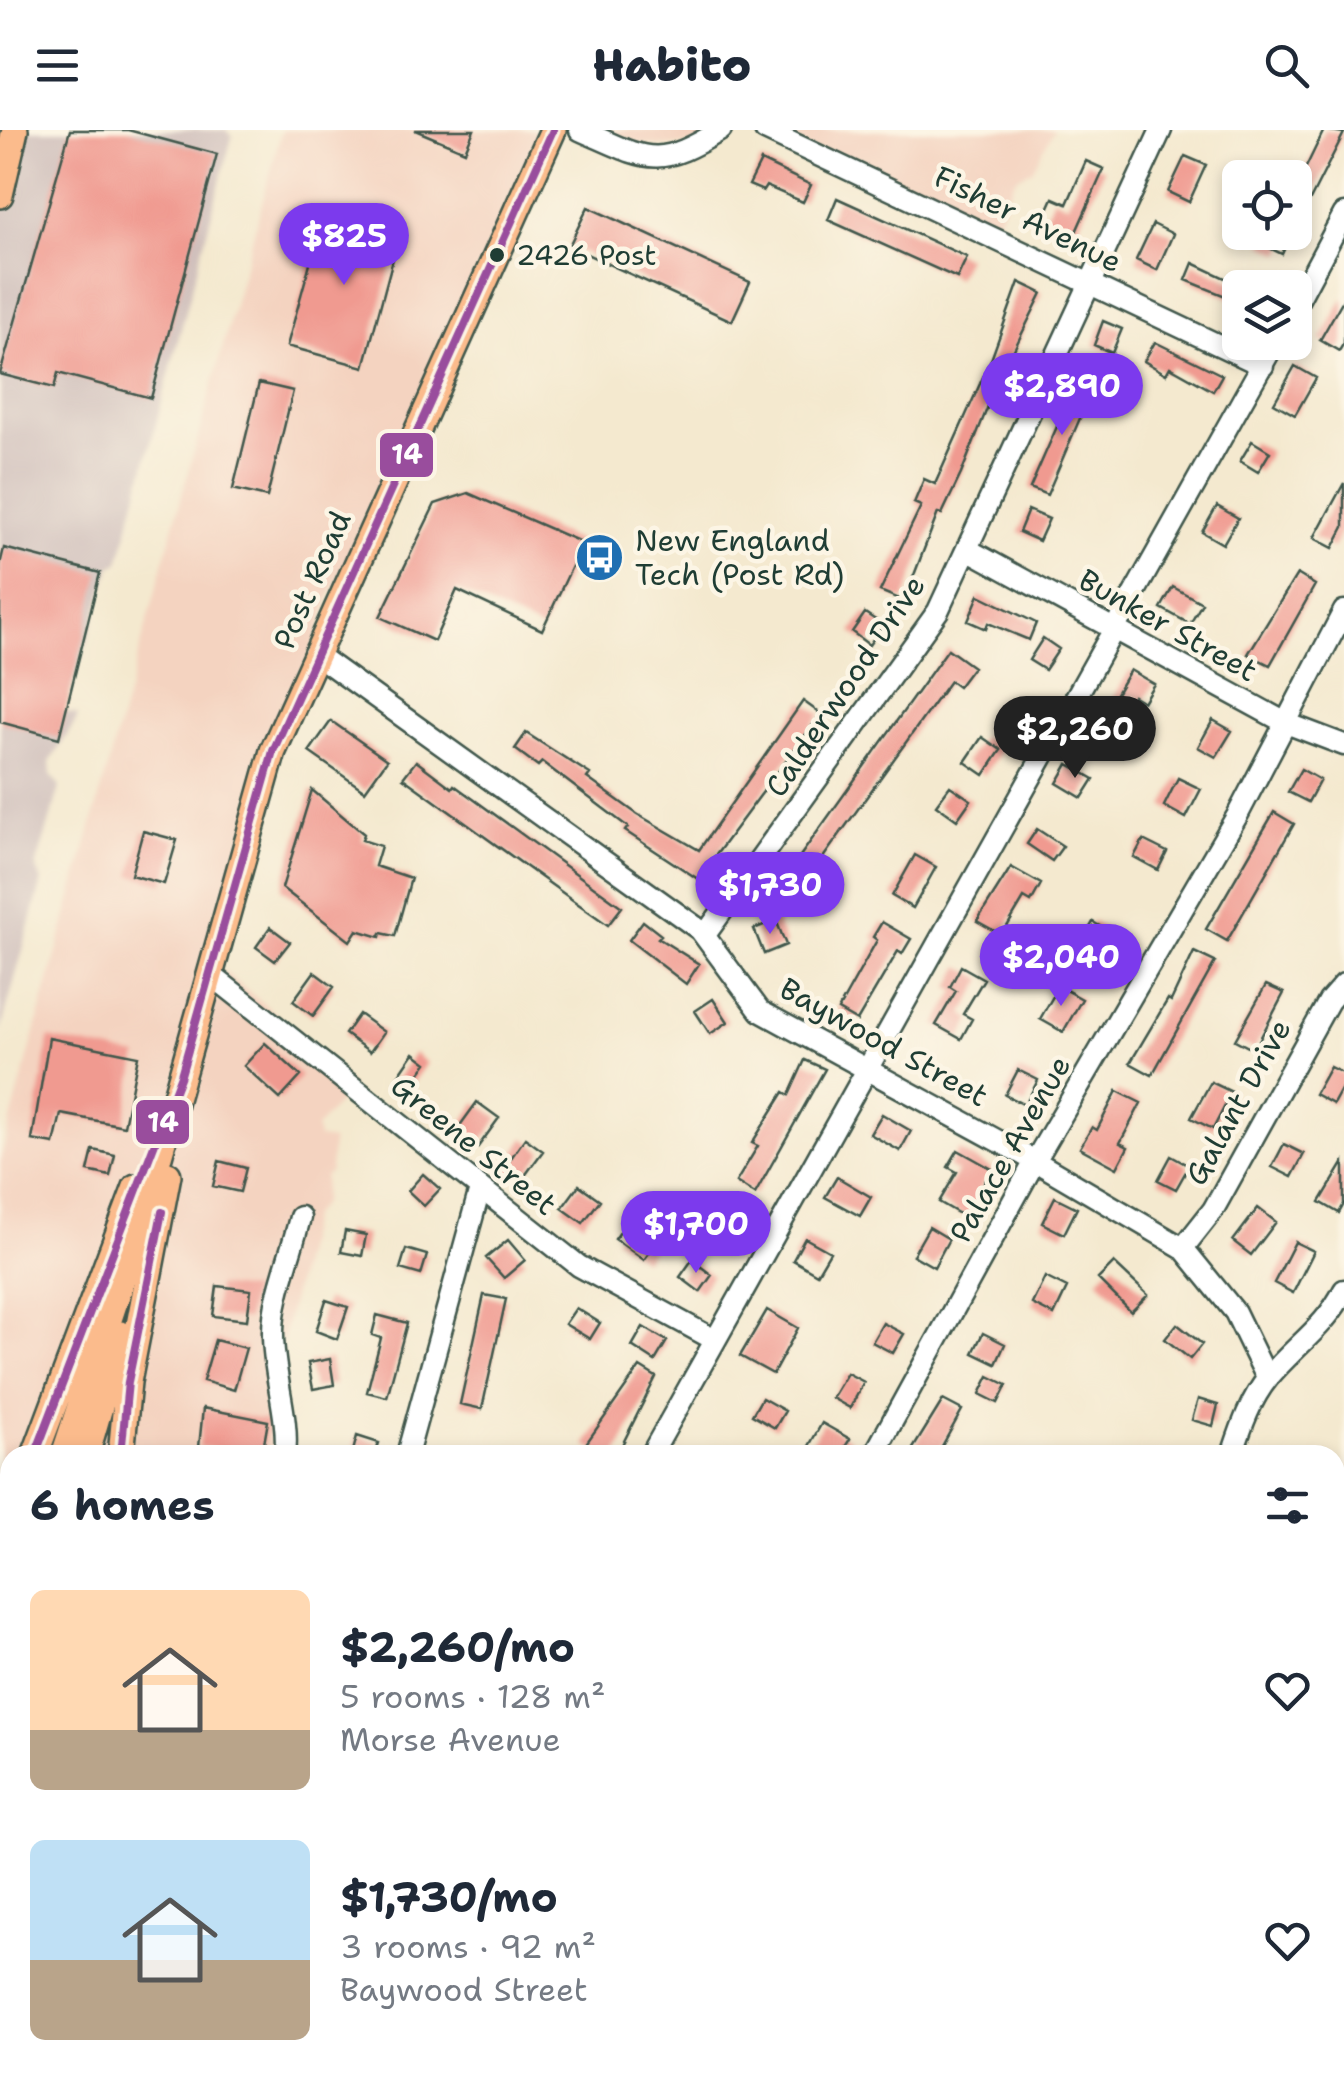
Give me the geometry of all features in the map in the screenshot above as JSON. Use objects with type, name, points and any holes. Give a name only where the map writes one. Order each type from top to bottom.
[{"type":"main road","points":[[0,194],[15,130]]},
{"type":"main road","name":"Post Road","points":[[67,1445],[136,1238],[273,751],[553,130]]},
{"type":"main road","points":[[39,1445],[181,1076]]},
{"type":"main road","points":[[122,1445],[128,1382],[158,1237],[181,1076]]},
{"type":"main road","name":"Post Road","points":[[89,1445],[129,1304],[181,1076]]},
{"type":"street","points":[[580,130],[650,158],[686,153],[721,130]]},
{"type":"street","name":"Fisher Avenue","points":[[765,130],[1262,366]]},
{"type":"street","name":"Calderwood Drive","points":[[705,935],[922,636],[967,549],[1161,130]]},
{"type":"street","points":[[1312,274],[1344,214]]},
{"type":"street","points":[[656,1445],[1265,360]]},
{"type":"street","name":"Bunker Street","points":[[967,549],[1286,723],[1344,745]]},
{"type":"street","name":"Palace Avenue","points":[[879,1445],[1035,1161],[1237,816],[1344,612]]},
{"type":"street","name":"Baywood Street","points":[[314,653],[444,742],[705,935],[760,1011],[1035,1161],[1183,1248],[1235,1312],[1268,1378]]},
{"type":"street","name":"Greene Street","points":[[210,974],[579,1266],[714,1340]]},
{"type":"street","name":"Galant Drive","points":[[1183,1248],[1212,1210],[1329,1001],[1344,984]]},
{"type":"street","points":[[410,1445],[480,1189]]},
{"type":"street","points":[[287,1445],[276,1392],[272,1330],[300,1218]]},
{"type":"street","points":[[1235,1445],[1245,1416],[1268,1378],[1326,1322],[1344,1290]]},
{"type":"shaded area","points":[[0,130],[226,130],[232,137],[119,563],[111,567],[65,712],[78,715],[50,762],[51,775],[60,787],[36,867],[42,881],[0,1033]]},
{"type":"shaded area","points":[[282,130],[552,130],[329,598],[214,964],[299,1032],[352,1087],[316,1128],[318,1138],[332,1141],[330,1171],[324,1177],[323,1202],[311,1216],[278,1359],[286,1445],[0,1445],[0,1160]]},
{"type":"shaded area","points":[[604,130],[722,130],[702,143],[664,146],[637,143]]},
{"type":"shaded area","points":[[769,130],[1054,130],[1032,170],[1016,178],[993,231]]},
{"type":"building","points":[[70,130],[128,130],[217,154],[151,398],[58,373],[54,388],[0,374]]},
{"type":"building","points":[[415,130],[474,130],[465,151]]},
{"type":"building","points":[[1324,130],[1344,133],[1312,196],[1310,160]]},
{"type":"building","points":[[1185,156],[1206,165],[1189,202],[1168,192]]},
{"type":"building","points":[[761,161],[811,185],[803,202],[766,186],[763,191],[749,185]]},
{"type":"building","points":[[1086,161],[1104,169],[1075,234],[1043,220],[1053,198],[1067,204]]},
{"type":"building","points":[[837,198],[967,257],[957,278],[828,220]]},
{"type":"building","points":[[588,207],[750,282],[732,321],[569,246]]},
{"type":"building","points":[[325,209],[401,229],[364,367],[287,346]]},
{"type":"building","points":[[1153,224],[1173,234],[1157,270],[1136,260]]},
{"type":"building","points":[[1193,263],[1222,277],[1222,295],[1186,280]]},
{"type":"building","points":[[1019,282],[1042,293],[996,386],[961,474],[942,514],[938,513],[904,601],[880,591],[921,506],[914,503],[924,479],[935,484],[992,357]]},
{"type":"building","points":[[1344,298],[1344,343],[1339,351],[1320,340]]},
{"type":"building","points":[[1103,321],[1122,329],[1112,353],[1094,345]]},
{"type":"building","points":[[1155,342],[1222,375],[1213,391],[1170,367],[1166,374],[1144,361]]},
{"type":"building","points":[[1295,366],[1316,378],[1295,415],[1274,403]]},
{"type":"building","points":[[1077,381],[1093,388],[1047,495],[1030,488]]},
{"type":"building","points":[[259,383],[293,391],[267,497],[233,489]]},
{"type":"building","points":[[1252,441],[1270,452],[1258,472],[1240,461]]},
{"type":"building","points":[[1344,483],[1344,527],[1333,548],[1314,538]]},
{"type":"building","points":[[468,493],[583,543],[542,630],[457,590],[434,641],[380,617],[435,504]]},
{"type":"building","points":[[1217,506],[1238,518],[1223,544],[1202,532]]},
{"type":"building","points":[[1028,510],[1049,519],[1039,541],[1019,532]]},
{"type":"building","points":[[4,548],[100,573],[59,738],[0,722],[0,565]]},
{"type":"building","points":[[1297,574],[1315,585],[1270,665],[1248,654]]},
{"type":"building","points":[[1173,587],[1202,603],[1190,624],[1161,608]]},
{"type":"building","points":[[979,595],[1036,623],[1029,640],[988,623],[986,629],[968,621]]},
{"type":"building","points":[[865,613],[883,625],[869,645],[852,632]]},
{"type":"building","points":[[1043,638],[1059,649],[1045,670],[1029,660]]},
{"type":"building","points":[[948,649],[973,667],[958,687],[950,681],[789,905],[773,894]]},
{"type":"building","points":[[1130,670],[1154,684],[1143,702],[1133,696],[1114,729],[1095,718],[1106,699],[1111,702]]},
{"type":"building","points":[[803,701],[821,714],[698,879],[625,831],[628,827],[542,762],[538,766],[515,749],[526,733],[590,774],[587,778],[637,814],[699,850]]},
{"type":"building","points":[[1213,720],[1232,731],[1216,757],[1198,747]]},
{"type":"building","points":[[331,721],[387,760],[365,791],[309,752]]},
{"type":"building","points":[[982,737],[1001,750],[984,775],[965,762]]},
{"type":"building","points":[[416,761],[622,907],[608,925],[403,778]]},
{"type":"building","points":[[1068,764],[1094,779],[1082,798],[1057,783]]},
{"type":"building","points":[[1301,769],[1320,780],[1308,802],[1288,792]]},
{"type":"building","points":[[1178,778],[1201,789],[1186,818],[1164,806]]},
{"type":"building","points":[[950,786],[971,800],[957,820],[936,805]]},
{"type":"building","points":[[312,790],[364,834],[362,840],[381,846],[375,866],[411,878],[395,936],[381,933],[380,937],[357,930],[350,941],[282,888]]},
{"type":"building","points":[[1274,812],[1294,824],[1227,941],[1206,929]]},
{"type":"building","points":[[1037,829],[1063,846],[1052,861],[1027,844]]},
{"type":"building","points":[[143,831],[177,840],[164,884],[131,875]]},
{"type":"building","points":[[1143,840],[1167,852],[1158,870],[1134,857]]},
{"type":"building","points":[[915,855],[936,867],[913,908],[892,896]]},
{"type":"building","points":[[1011,867],[1041,884],[1031,902],[1024,898],[1002,935],[977,921]]},
{"type":"building","points":[[776,920],[786,945],[764,954],[754,929]]},
{"type":"building","points":[[643,921],[661,935],[658,938],[699,964],[686,984],[629,940]]},
{"type":"building","points":[[882,922],[911,939],[902,954],[898,951],[857,1021],[838,1010],[877,940],[873,937]]},
{"type":"building","points":[[1093,922],[1113,934],[1097,962],[1077,950]]},
{"type":"building","points":[[270,927],[290,942],[275,961],[256,947]]},
{"type":"building","points":[[1194,952],[1215,962],[1152,1075],[1130,1063],[1168,999],[1171,1001]]},
{"type":"building","points":[[961,966],[984,979],[963,1014],[972,1019],[961,1039],[936,1025],[956,991],[950,987]]},
{"type":"building","points":[[314,972],[334,987],[313,1016],[293,1001]]},
{"type":"building","points":[[1266,985],[1284,993],[1254,1050],[1235,1040]]},
{"type":"building","points":[[1059,986],[1082,999],[1063,1032],[1040,1019]]},
{"type":"building","points":[[713,999],[728,1022],[710,1034],[695,1011]]},
{"type":"building","points":[[359,1014],[384,1032],[370,1052],[345,1034]]},
{"type":"building","points":[[49,1038],[138,1056],[124,1126],[61,1114],[54,1144],[32,1140]]},
{"type":"building","points":[[265,1043],[301,1076],[280,1099],[244,1066]]},
{"type":"building","points":[[414,1053],[427,1063],[407,1091],[394,1082]]},
{"type":"building","points":[[805,1060],[825,1069],[755,1194],[736,1182],[758,1146],[752,1143],[784,1092],[789,1095]]},
{"type":"building","points":[[1330,1067],[1344,1074],[1344,1084],[1333,1104],[1315,1094]]},
{"type":"building","points":[[1018,1070],[1038,1080],[1025,1105],[1005,1095]]},
{"type":"building","points":[[1211,1082],[1232,1092],[1213,1129],[1191,1118]]},
{"type":"building","points":[[1117,1091],[1141,1103],[1120,1143],[1128,1147],[1117,1168],[1080,1148],[1092,1127],[1097,1130]]},
{"type":"building","points":[[477,1102],[499,1118],[478,1147],[456,1131]]},
{"type":"building","points":[[882,1114],[911,1131],[900,1151],[870,1134]]},
{"type":"building","points":[[525,1138],[543,1151],[521,1181],[504,1168]]},
{"type":"building","points":[[1284,1144],[1304,1154],[1292,1177],[1272,1167]]},
{"type":"building","points":[[93,1150],[115,1155],[110,1176],[88,1171]]},
{"type":"building","points":[[958,1150],[992,1169],[975,1199],[980,1202],[970,1220],[939,1202],[957,1172],[948,1167]]},
{"type":"building","points":[[1171,1156],[1189,1166],[1176,1189],[1158,1180]]},
{"type":"building","points":[[219,1161],[246,1168],[240,1192],[213,1186]]},
{"type":"building","points":[[1344,1162],[1344,1204],[1339,1213],[1320,1202]]},
{"type":"building","points":[[423,1174],[440,1189],[424,1206],[408,1191]]},
{"type":"building","points":[[837,1177],[871,1197],[860,1216],[825,1197]]},
{"type":"building","points":[[579,1185],[600,1200],[583,1223],[562,1208]]},
{"type":"building","points":[[1055,1197],[1077,1208],[1064,1234],[1042,1223]]},
{"type":"building","points":[[1258,1208],[1276,1222],[1251,1255],[1233,1241]]},
{"type":"building","points":[[625,1225],[654,1246],[644,1260],[615,1239]]},
{"type":"building","points":[[929,1227],[949,1239],[934,1267],[913,1255]]},
{"type":"building","points":[[345,1231],[366,1235],[362,1256],[341,1252]]},
{"type":"building","points":[[805,1238],[830,1252],[817,1274],[793,1260]]},
{"type":"building","points":[[508,1240],[525,1260],[504,1278],[486,1258]]},
{"type":"building","points":[[1295,1242],[1314,1251],[1293,1293],[1274,1283]]},
{"type":"building","points":[[406,1249],[427,1255],[421,1275],[400,1269]]},
{"type":"building","points":[[692,1260],[712,1275],[700,1292],[680,1277]]},
{"type":"building","points":[[1114,1263],[1148,1295],[1131,1312],[1098,1279]]},
{"type":"building","points":[[1045,1277],[1067,1288],[1054,1315],[1032,1304]]},
{"type":"building","points":[[217,1286],[251,1290],[247,1320],[213,1316]]},
{"type":"building","points":[[484,1295],[506,1299],[482,1409],[460,1404]]},
{"type":"building","points":[[326,1300],[348,1307],[337,1339],[316,1331]]},
{"type":"building","points":[[576,1308],[600,1323],[590,1339],[565,1324]]},
{"type":"building","points":[[767,1310],[798,1328],[773,1374],[740,1356]]},
{"type":"building","points":[[377,1315],[407,1323],[387,1397],[367,1392],[381,1338],[372,1335]]},
{"type":"building","points":[[883,1323],[904,1334],[893,1353],[872,1342]]},
{"type":"building","points":[[1177,1324],[1202,1344],[1190,1359],[1165,1339]]},
{"type":"building","points":[[643,1327],[667,1341],[655,1361],[632,1346]]},
{"type":"building","points":[[983,1333],[1005,1344],[996,1364],[973,1353]]},
{"type":"building","points":[[215,1340],[246,1348],[234,1390],[203,1381]]},
{"type":"building","points":[[330,1359],[334,1385],[313,1389],[308,1363]]},
{"type":"building","points":[[640,1367],[656,1377],[622,1445],[585,1445]]},
{"type":"building","points":[[847,1373],[864,1382],[850,1408],[832,1398]]},
{"type":"building","points":[[989,1376],[1007,1385],[998,1403],[980,1394]]},
{"type":"building","points":[[762,1398],[785,1411],[775,1428],[752,1415]]},
{"type":"building","points":[[1198,1399],[1218,1405],[1213,1426],[1192,1420]]},
{"type":"building","points":[[943,1400],[962,1410],[943,1445],[915,1445]]},
{"type":"building","points":[[203,1408],[268,1421],[264,1445],[199,1445]]},
{"type":"building","points":[[822,1423],[850,1439],[846,1445],[810,1445]]},
{"type":"building","points":[[357,1436],[379,1443],[378,1445],[355,1445]]},
{"type":"transit line","name":"14","points":[[39,1445],[181,1075],[273,751],[553,130]]},
{"type":"transit line","name":"14","points":[[122,1445],[128,1382],[162,1212]]},
{"type":"place","name":"2426 Post","points":[[497,255]]},
{"type":"place","name":"New England Tech (Post Rd)","points":[[600,557]]}]
